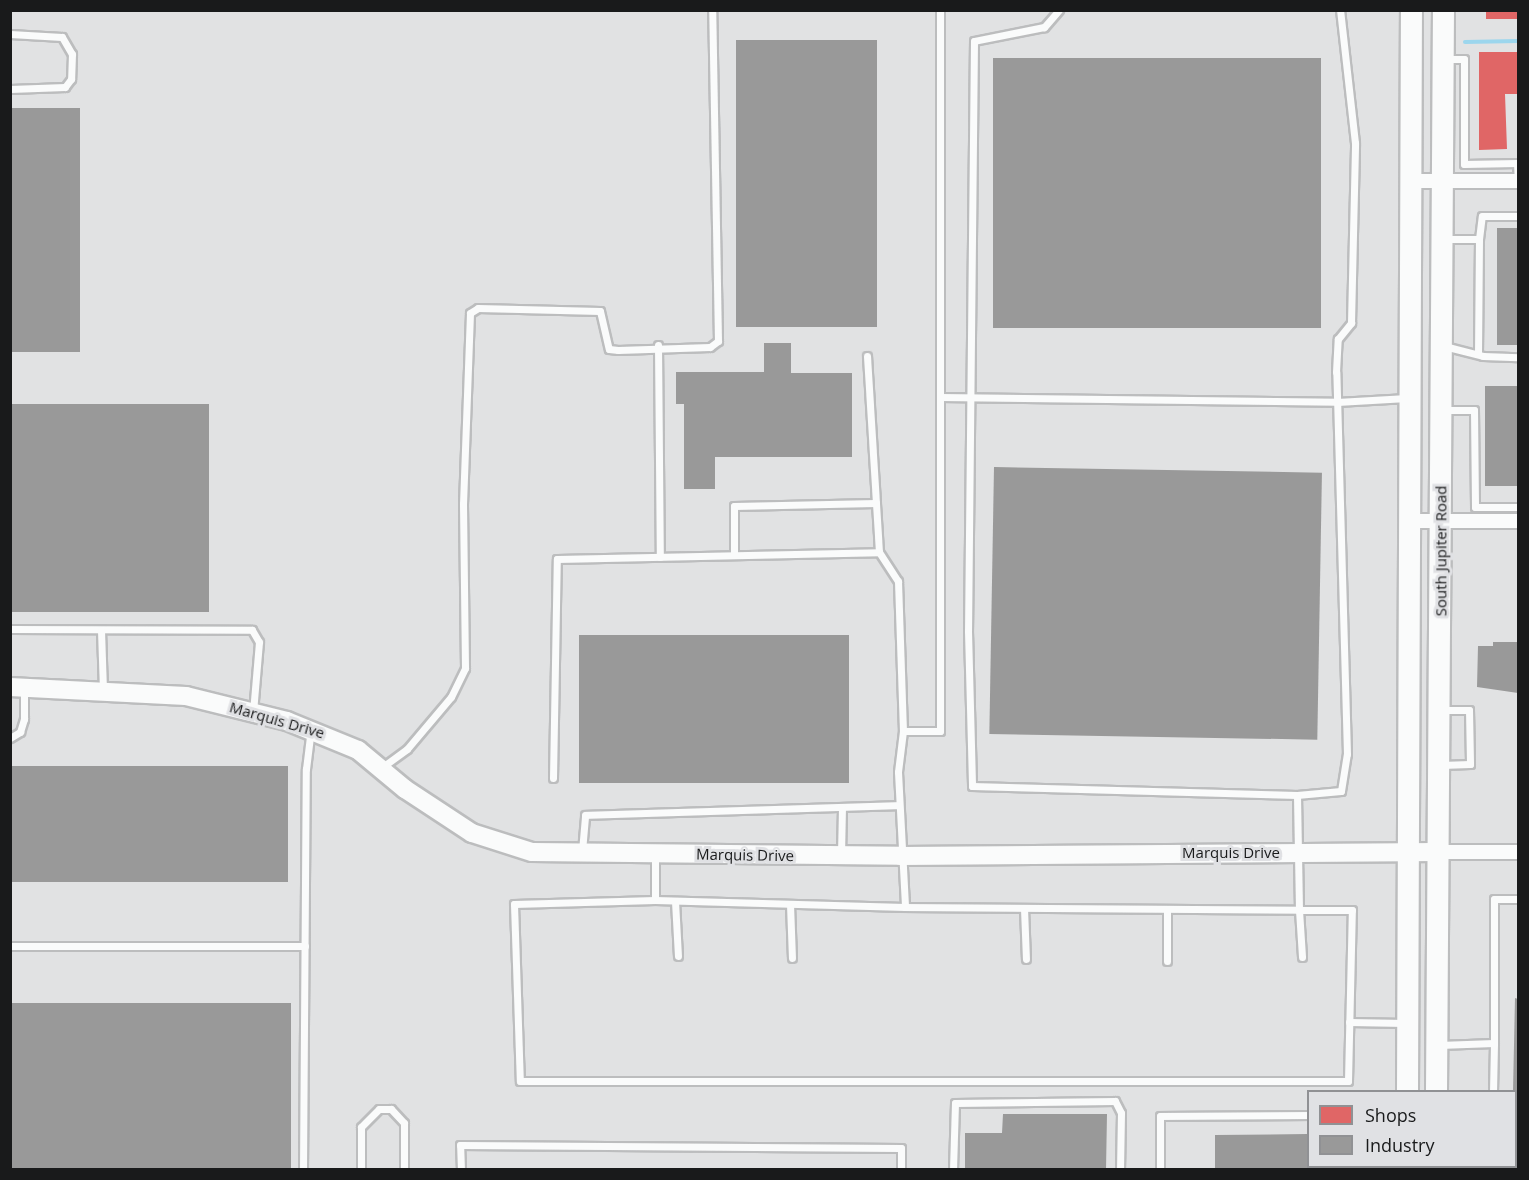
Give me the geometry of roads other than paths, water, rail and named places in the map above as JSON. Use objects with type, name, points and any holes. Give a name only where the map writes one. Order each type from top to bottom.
[{"type":"main road","points":[[1407,1090],[1411,10]]},
{"type":"main road","name":"South Jupiter Road","points":[[1436,1090],[1442,521],[1443,10]]},
{"type":"main road","points":[[1410,344],[1441,345]]},
{"type":"street","points":[[1411,181],[1518,181]]},
{"type":"street","points":[[1409,520],[1518,521]]},
{"type":"street","name":"Marquis Drive","points":[[17,687],[186,696],[312,728],[358,750],[472,833],[532,852],[901,856],[1518,852]]},
{"type":"lane","points":[[381,768],[407,749],[451,697],[465,668],[463,504],[470,313],[478,308],[600,311],[609,349],[658,345],[710,347],[720,331],[712,10]]},
{"type":"lane","points":[[903,731],[940,731],[939,10]]},
{"type":"lane","points":[[1059,10],[1044,27],[974,41],[968,759],[972,786],[1297,795],[1341,790],[1347,754],[1337,402],[1338,339],[1351,323],[1355,143],[1340,10]]},
{"type":"lane","points":[[10,34],[62,36],[72,54],[71,80],[65,87],[10,89]]},
{"type":"lane","points":[[1442,59],[1464,59],[1464,164],[1517,163],[1518,181]]},
{"type":"lane","points":[[1441,135],[1464,135]]},
{"type":"lane","points":[[1478,354],[1479,239],[1482,216],[1518,216]]},
{"type":"lane","points":[[1441,239],[1479,239]]},
{"type":"lane","points":[[658,345],[660,557]]},
{"type":"lane","points":[[1441,345],[1478,354],[1518,357]]},
{"type":"lane","points":[[867,356],[879,552],[898,581],[903,731],[899,805],[905,907]]},
{"type":"lane","points":[[939,397],[1337,402],[1409,398]]},
{"type":"lane","points":[[1441,410],[1474,410],[1475,507],[1518,507]]},
{"type":"lane","points":[[734,555],[734,506],[876,503]]},
{"type":"lane","points":[[553,778],[557,559],[879,552]]},
{"type":"lane","points":[[10,629],[252,630],[259,642],[253,712]]},
{"type":"lane","points":[[101,630],[103,690]]},
{"type":"lane","points":[[10,738],[20,732],[24,719],[17,687]]},
{"type":"lane","points":[[1439,710],[1469,710],[1470,764],[1439,765]]},
{"type":"lane","points":[[303,1170],[306,769],[312,728]]},
{"type":"lane","points":[[1297,795],[1295,853],[1302,957]]},
{"type":"lane","points":[[582,853],[585,815],[899,805]]},
{"type":"lane","points":[[841,855],[842,807]]},
{"type":"lane","points":[[655,854],[655,900]]},
{"type":"lane","points":[[1493,1090],[1494,899],[1518,899]]},
{"type":"lane","points":[[655,900],[905,907],[1299,910],[1352,910],[1348,1081],[520,1081],[514,904],[655,900]]},
{"type":"lane","points":[[675,901],[678,956]]},
{"type":"lane","points":[[790,904],[792,958]]},
{"type":"lane","points":[[1024,908],[1026,959]]},
{"type":"lane","points":[[1167,909],[1167,961]]},
{"type":"lane","points":[[10,946],[305,946]]},
{"type":"lane","points":[[1349,1022],[1407,1023]]},
{"type":"lane","points":[[1437,1046],[1494,1043]]},
{"type":"lane","points":[[953,1170],[955,1103],[1115,1101],[1121,1113],[1120,1170]]},
{"type":"lane","points":[[361,1170],[361,1127],[379,1109],[391,1109],[404,1123],[404,1170]]},
{"type":"lane","points":[[1160,1170],[1160,1116],[1307,1115]]},
{"type":"lane","points":[[461,1170],[460,1145],[901,1148],[901,1170]]},
{"type":"waterway","points":[[1465,42],[1518,41]]}]
